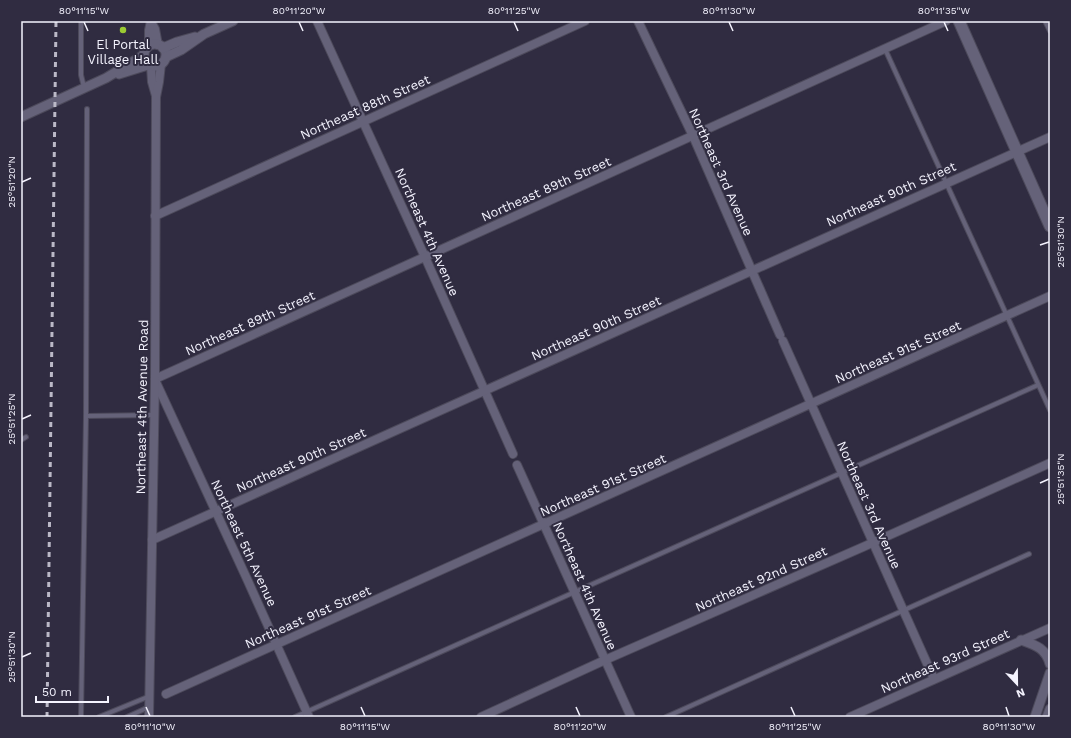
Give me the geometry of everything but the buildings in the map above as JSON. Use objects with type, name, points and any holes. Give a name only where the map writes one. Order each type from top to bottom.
[{"type":"main road","points":[[958,21],[1050,226]]},
{"type":"street","points":[[150,65],[145,60],[145,50],[204,34],[233,21]]},
{"type":"street","name":"Northeast 4th Avenue","points":[[317,21],[513,454]]},
{"type":"street","name":"Northeast 88th Street","points":[[155,216],[585,21]]},
{"type":"street","name":"Northeast 3rd Avenue","points":[[638,21],[693,136],[781,338],[934,678]]},
{"type":"street","name":"Northeast 89th Street","points":[[155,379],[946,21]]},
{"type":"street","points":[[151,22],[155,29],[157,46],[165,52],[163,61]]},
{"type":"street","points":[[106,78],[150,65],[158,66],[163,61],[204,34]]},
{"type":"street","points":[[21,117],[106,78],[144,55]]},
{"type":"street","name":"Northeast 4th Avenue Road","points":[[150,717],[155,379],[156,97],[163,61]]},
{"type":"street","name":"Northeast 4th Avenue Road","points":[[150,65],[156,97]]},
{"type":"street","name":"Northeast 90th Street","points":[[152,540],[1050,137]]},
{"type":"street","name":"Northeast 91st Street","points":[[166,694],[1050,296]]},
{"type":"street","name":"Northeast 5th Avenue","points":[[155,379],[308,714]]},
{"type":"street","name":"Northeast 92nd Street","points":[[481,717],[606,660],[1050,464]]},
{"type":"street","name":"Northeast 4th Avenue","points":[[517,465],[631,717]]},
{"type":"street","name":"Northeast 93rd Street","points":[[850,717],[934,678],[1050,628]]},
{"type":"street","points":[[1021,640],[1032,643],[1044,651],[1050,664]]},
{"type":"street","points":[[1035,717],[1050,673]]},
{"type":"street","points":[[1047,717],[1050,709]]},
{"type":"lane","points":[[81,21],[81,75],[84,88]]},
{"type":"lane","points":[[1045,21],[1050,32]]},
{"type":"lane","points":[[885,49],[1050,410]]},
{"type":"lane","points":[[81,717],[86,416],[87,109]]},
{"type":"lane","points":[[295,717],[308,714],[575,592],[1038,385]]},
{"type":"lane","points":[[86,416],[154,415]]},
{"type":"lane","points":[[21,440],[26,437]]},
{"type":"lane","points":[[666,717],[1029,554]]},
{"type":"lane","points":[[99,717],[150,696]]},
{"type":"lane","points":[[127,717],[150,707]]},
{"type":"railway","points":[[47,717],[56,21]]},
{"type":"place","name":"El Portal Village Hall","points":[[123,30]]}]
